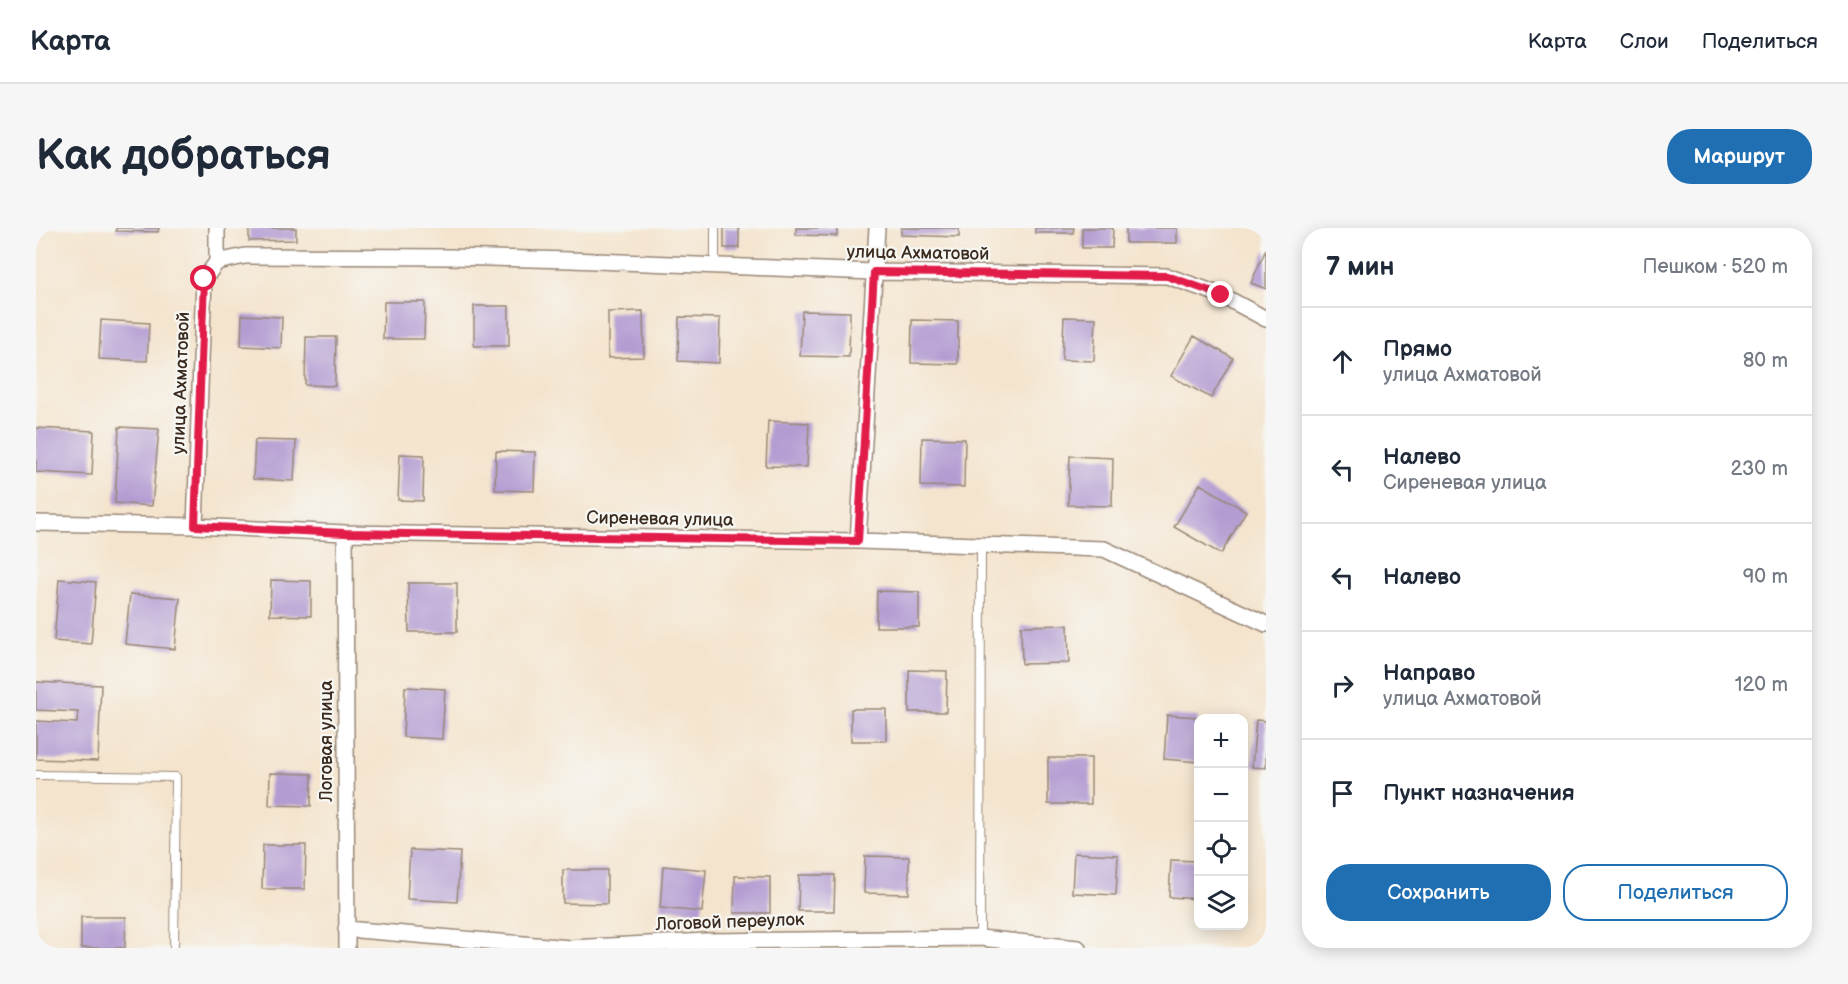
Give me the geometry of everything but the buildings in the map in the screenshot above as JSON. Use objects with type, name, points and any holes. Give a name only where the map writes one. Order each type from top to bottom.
[{"type":"street","points":[[217,228],[217,262]]},
{"type":"street","points":[[858,541],[877,228]]},
{"type":"street","name":"улица Ахматовой","points":[[195,526],[204,279],[217,262],[245,256],[450,257],[874,272],[1167,276],[1221,295],[1266,319]]},
{"type":"street","name":"Сиреневая улица","points":[[36,523],[195,526],[345,533],[858,541],[1104,549],[1266,624]]},
{"type":"street","name":"Логовая улица","points":[[345,533],[346,948]]},
{"type":"street","name":"Логовой переулок","points":[[346,929],[570,948],[706,940],[980,938],[1078,948]]},
{"type":"lane","points":[[715,228],[715,267]]},
{"type":"lane","points":[[980,938],[981,545]]},
{"type":"lane","points":[[36,775],[176,777],[174,948]]},
{"type":"route","points":[[204,279],[195,526],[345,533],[858,541],[874,272],[1167,276],[1221,295]]}]
